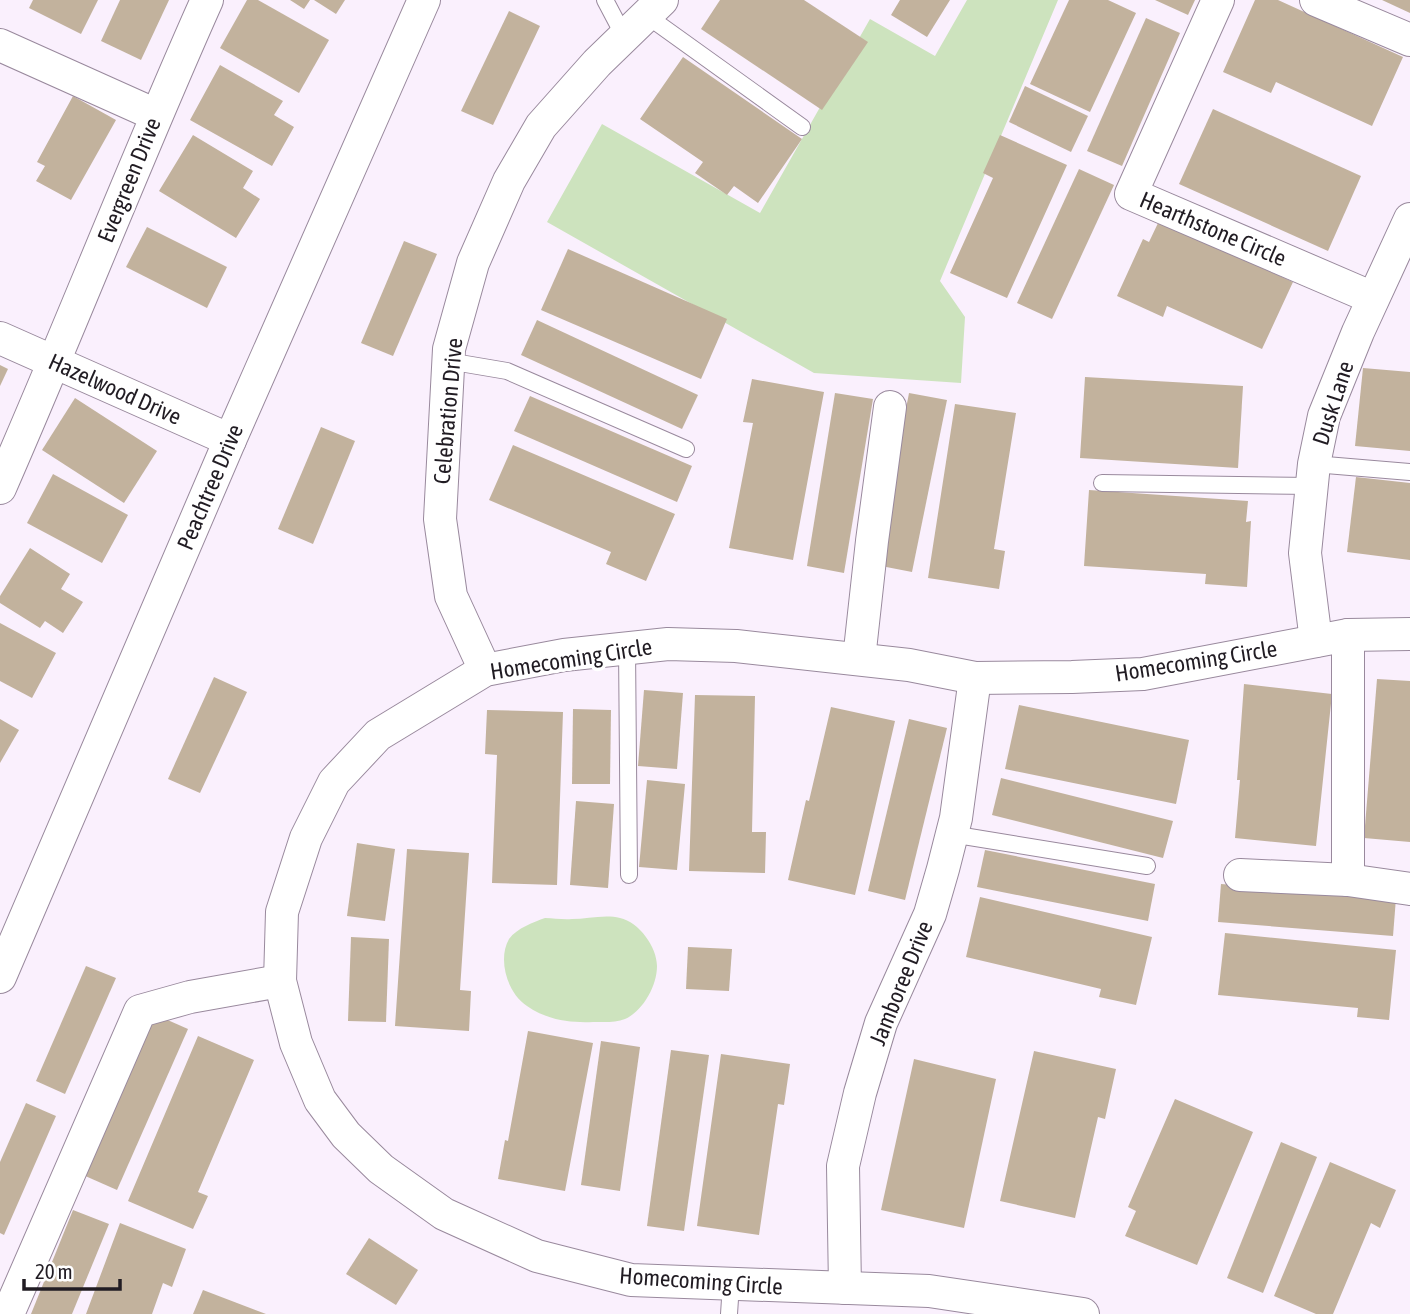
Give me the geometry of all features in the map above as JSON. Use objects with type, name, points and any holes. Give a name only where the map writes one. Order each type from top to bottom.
[{"type":"street","name":"Evergreen Drive","points":[[0,488],[207,0]]},
{"type":"street","name":"Peachtree Drive","points":[[0,977],[230,440],[424,0]]},
{"type":"street","name":"Hearthstone Circle","points":[[1218,0],[1131,194],[1373,298]]},
{"type":"street","points":[[1316,0],[1410,40]]},
{"type":"street","name":"Celebration Drive","points":[[485,670],[451,596],[440,519],[449,349],[473,263],[509,181],[541,125],[597,63],[644,17]]},
{"type":"street","points":[[0,45],[156,115]]},
{"type":"street","name":"Dusk Lane","points":[[1316,641],[1305,553],[1313,475],[1324,416],[1373,298],[1410,219]]},
{"type":"street","name":"Hazelwood Drive","points":[[0,338],[230,440]]},
{"type":"street","points":[[859,659],[890,407]]},
{"type":"street","name":"Homecoming Circle","points":[[1083,1314],[929,1292],[845,1288],[730,1299],[631,1280],[537,1256],[444,1214],[381,1169],[346,1135],[320,1100],[296,1042],[280,981],[282,912],[306,838],[334,782],[378,735],[485,670],[564,655],[668,644],[736,646],[909,665],[975,678],[1143,674],[1348,635],[1410,634]]},
{"type":"street","points":[[1348,635],[1348,880]]},
{"type":"street","name":"Jamboree Drive","points":[[845,1288],[843,1166],[860,1093],[881,1023],[930,914],[956,818],[975,678]]},
{"type":"street","points":[[1240,876],[1348,880],[1410,889]]},
{"type":"street","points":[[8,1314],[140,1011],[190,997],[280,981]]},
{"type":"lane","points":[[604,0],[644,17],[802,127]]},
{"type":"lane","points":[[448,361],[507,371],[686,449]]},
{"type":"lane","points":[[1102,483],[1410,472]]},
{"type":"lane","points":[[626,647],[628,875]]},
{"type":"lane","points":[[951,834],[1147,866]]},
{"type":"green space","points":[[967,0],[1058,0],[940,281],[965,317],[961,383],[814,373],[547,222],[602,124],[760,213],[870,19],[935,56]]},
{"type":"green space","points":[[614,917],[627,920],[640,930],[654,951],[657,966],[652,989],[638,1010],[618,1021],[576,1022],[543,1015],[520,1001],[506,976],[506,947],[516,932],[545,918]]},
{"type":"building","points":[[33,0],[98,0],[81,34],[29,8]]},
{"type":"building","points":[[120,0],[169,0],[141,60],[101,41]]},
{"type":"building","points":[[247,0],[258,0],[329,40],[299,93],[220,48]]},
{"type":"building","points":[[290,0],[310,0],[304,9]]},
{"type":"building","points":[[314,0],[345,0],[336,14]]},
{"type":"building","points":[[720,0],[804,0],[868,42],[822,110],[701,29]]},
{"type":"building","points":[[900,0],[950,0],[927,37],[891,15]]},
{"type":"building","points":[[1069,0],[1108,0],[1136,13],[1090,112],[1030,84]]},
{"type":"building","points":[[1155,0],[1195,0],[1188,15]]},
{"type":"building","points":[[1255,0],[1278,0],[1403,57],[1372,126],[1276,82],[1271,93],[1223,72]]},
{"type":"building","points":[[1382,0],[1410,0],[1410,13]]},
{"type":"building","points":[[509,11],[540,26],[493,125],[461,111]]},
{"type":"building","points":[[1146,18],[1180,33],[1122,166],[1087,151]]},
{"type":"building","points":[[683,57],[802,139],[758,203],[734,186],[727,195],[695,173],[703,162],[640,119]]},
{"type":"building","points":[[220,65],[283,101],[274,115],[294,127],[272,166],[190,120]]},
{"type":"building","points":[[1025,86],[1088,116],[1071,152],[1009,122]]},
{"type":"building","points":[[73,96],[116,120],[71,200],[36,181],[45,166],[37,162]]},
{"type":"building","points":[[1213,109],[1361,176],[1328,251],[1179,184]]},
{"type":"building","points":[[193,135],[253,171],[243,188],[260,199],[236,238],[159,191]]},
{"type":"building","points":[[1000,135],[1067,165],[1007,298],[950,273],[993,178],[983,173]]},
{"type":"building","points":[[1079,169],[1114,185],[1052,319],[1017,303]]},
{"type":"building","points":[[1159,221],[1293,282],[1262,349],[1167,306],[1163,317],[1117,296],[1143,239],[1149,242]]},
{"type":"building","points":[[147,227],[227,267],[207,308],[126,267]]},
{"type":"building","points":[[404,241],[437,254],[393,356],[361,343]]},
{"type":"building","points":[[568,249],[727,319],[701,379],[541,310]]},
{"type":"building","points":[[537,320],[698,395],[682,429],[521,355]]},
{"type":"building","points":[[0,365],[8,369],[0,386]]},
{"type":"building","points":[[1363,368],[1410,372],[1410,451],[1355,446]]},
{"type":"building","points":[[1085,377],[1243,386],[1238,468],[1080,458]]},
{"type":"building","points":[[752,379],[824,392],[793,560],[729,548],[753,423],[743,422]]},
{"type":"building","points":[[835,393],[873,399],[844,573],[807,566]]},
{"type":"building","points":[[909,393],[947,400],[912,572],[876,565]]},
{"type":"building","points":[[530,396],[692,466],[677,502],[514,431]]},
{"type":"building","points":[[75,398],[157,451],[124,503],[42,450]]},
{"type":"building","points":[[955,404],[1016,413],[994,549],[1005,551],[999,589],[928,578]]},
{"type":"building","points":[[321,427],[355,441],[313,544],[278,529]]},
{"type":"building","points":[[513,445],[675,514],[646,581],[606,564],[611,552],[489,500]]},
{"type":"building","points":[[53,474],[128,515],[102,563],[27,523]]},
{"type":"building","points":[[1356,477],[1410,483],[1410,560],[1347,552]]},
{"type":"building","points":[[1089,490],[1248,501],[1246,522],[1251,521],[1247,587],[1205,584],[1206,574],[1084,566]]},
{"type":"building","points":[[30,548],[70,574],[61,589],[83,602],[63,633],[45,621],[40,628],[0,603],[0,596]]},
{"type":"building","points":[[0,623],[56,653],[32,698],[0,681]]},
{"type":"building","points":[[214,677],[247,692],[200,793],[168,779]]},
{"type":"building","points":[[1377,679],[1410,681],[1410,842],[1364,838]]},
{"type":"building","points":[[1244,684],[1332,694],[1316,846],[1235,838]]},
{"type":"building","points":[[644,690],[683,693],[677,769],[638,766]]},
{"type":"building","points":[[695,695],[755,696],[752,832],[766,832],[765,873],[689,871]]},
{"type":"building","points":[[1019,705],[1189,740],[1176,804],[1005,769]]},
{"type":"building","points":[[831,707],[895,721],[855,895],[788,880]]},
{"type":"building","points":[[573,709],[611,710],[610,784],[572,784]]},
{"type":"building","points":[[487,710],[563,712],[557,885],[492,883],[497,755],[485,754]]},
{"type":"building","points":[[0,719],[19,730],[0,763]]},
{"type":"building","points":[[909,719],[947,728],[905,900],[868,891]]},
{"type":"building","points":[[1001,778],[1173,821],[1163,858],[992,815]]},
{"type":"building","points":[[647,780],[685,784],[677,870],[639,867]]},
{"type":"building","points":[[576,801],[614,804],[608,888],[570,885]]},
{"type":"building","points":[[357,843],[395,849],[385,921],[347,916]]},
{"type":"building","points":[[407,849],[469,853],[460,990],[471,991],[469,1031],[395,1026]]},
{"type":"building","points":[[985,850],[1155,884],[1148,921],[977,887]]},
{"type":"building","points":[[1221,884],[1396,898],[1393,936],[1218,922]]},
{"type":"building","points":[[980,897],[1152,937],[1136,1005],[1099,997],[1101,989],[966,957]]},
{"type":"building","points":[[1225,933],[1396,950],[1389,1020],[1357,1017],[1358,1008],[1218,995]]},
{"type":"building","points":[[351,937],[389,939],[386,1022],[348,1021]]},
{"type":"building","points":[[688,947],[732,949],[729,991],[686,989]]},
{"type":"building","points":[[86,966],[116,978],[65,1094],[36,1081]]},
{"type":"building","points":[[154,1014],[188,1029],[117,1190],[83,1175]]},
{"type":"building","points":[[528,1031],[593,1043],[565,1191],[498,1179],[505,1140],[508,1141]]},
{"type":"building","points":[[198,1036],[254,1060],[198,1192],[208,1196],[193,1229],[128,1201]]},
{"type":"building","points":[[601,1041],[640,1047],[620,1191],[581,1185]]},
{"type":"building","points":[[671,1050],[709,1055],[684,1231],[647,1226]]},
{"type":"building","points":[[1034,1051],[1116,1069],[1105,1119],[1098,1117],[1075,1218],[1000,1201]]},
{"type":"building","points":[[721,1054],[790,1064],[784,1105],[778,1104],[759,1235],[697,1226]]},
{"type":"building","points":[[914,1059],[996,1079],[964,1228],[881,1210]]},
{"type":"building","points":[[1175,1099],[1253,1132],[1197,1265],[1125,1236],[1136,1211],[1128,1207]]},
{"type":"building","points":[[26,1103],[56,1116],[4,1235],[0,1233],[0,1162]]},
{"type":"building","points":[[1281,1142],[1317,1157],[1263,1293],[1227,1278]]},
{"type":"building","points":[[1330,1162],[1396,1190],[1380,1228],[1371,1223],[1333,1314],[1316,1314],[1274,1296]]},
{"type":"building","points":[[73,1210],[109,1224],[72,1314],[31,1314]]},
{"type":"building","points":[[120,1223],[186,1249],[172,1287],[163,1283],[152,1314],[86,1314]]},
{"type":"building","points":[[369,1238],[418,1270],[396,1305],[346,1274]]},
{"type":"building","points":[[203,1290],[266,1314],[193,1314]]}]
